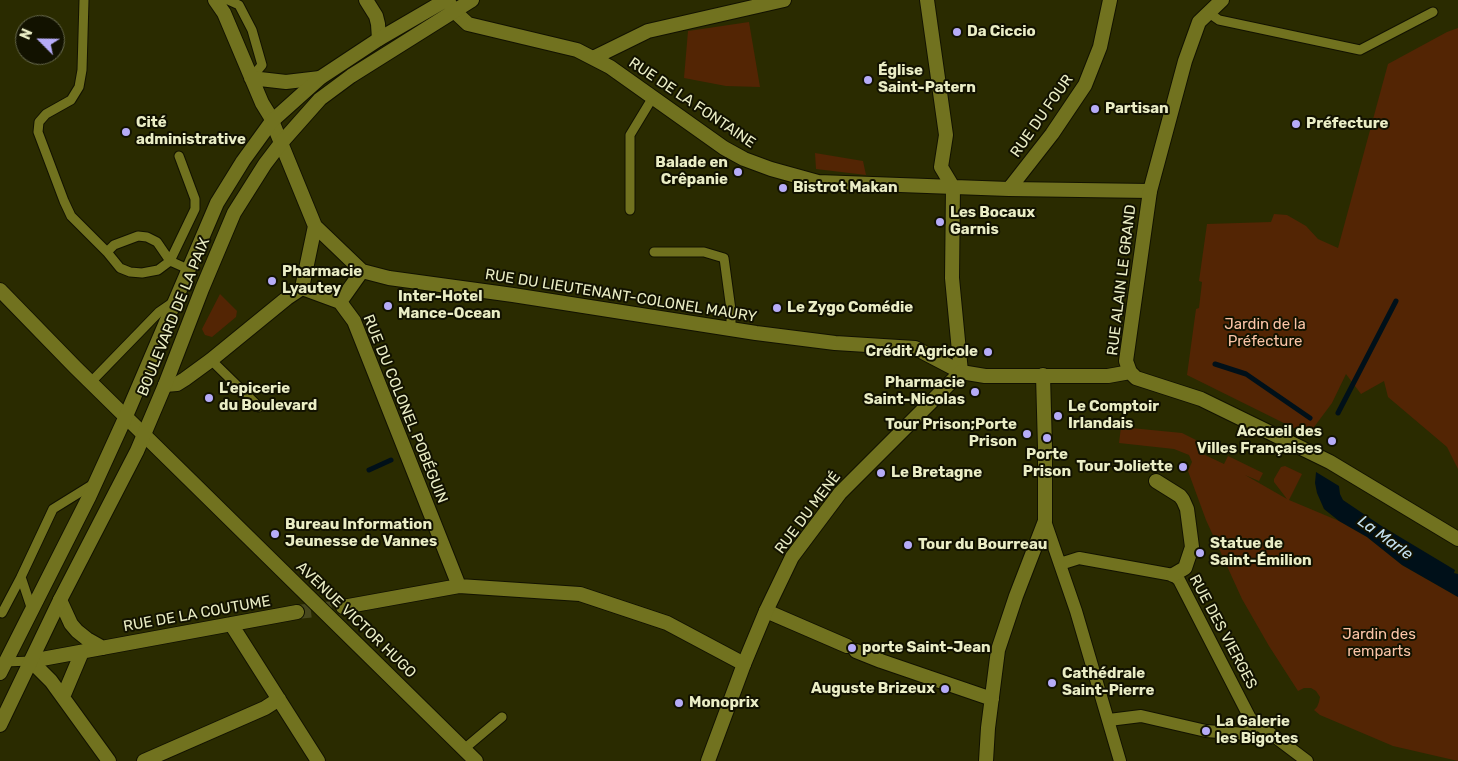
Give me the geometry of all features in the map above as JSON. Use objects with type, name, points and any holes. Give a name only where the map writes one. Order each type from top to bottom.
[{"type":"street","points":[[215,0],[224,12],[272,121],[314,226],[362,271],[340,302],[302,288]]},
{"type":"street","points":[[366,0],[376,16],[379,39]]},
{"type":"street","name":"BOULEVARD DE LA PAIX","points":[[2,665],[32,610],[95,483],[126,416],[217,203],[243,161],[272,121],[341,62],[379,39],[450,4],[472,0]]},
{"type":"street","points":[[593,58],[648,31],[725,11],[784,0]]},
{"type":"street","points":[[927,0],[946,135],[941,167],[953,187],[952,278],[961,372]]},
{"type":"street","name":"RUE DU FOUR","points":[[1009,189],[1052,134],[1085,85],[1100,47],[1110,0]]},
{"type":"street","name":"RUE ALAIN LE GRAND","points":[[1130,372],[1126,361],[1150,191],[1185,61],[1199,22],[1222,0]]},
{"type":"street","name":"BOULEVARD DE LA PAIX","points":[[0,725],[60,600],[144,434],[234,213],[265,164],[320,99],[450,4]]},
{"type":"street","name":"RUE DE LA FONTAINE","points":[[450,4],[468,24],[577,50],[610,67],[724,148],[744,159],[771,169],[818,182],[1009,189],[1150,191]]},
{"type":"street","points":[[252,78],[286,82],[320,78]]},
{"type":"street","points":[[165,385],[177,384],[185,379],[302,288],[314,226]]},
{"type":"street","name":"RUE DU LIEUTENANT-COLONEL MAURY","points":[[362,271],[389,278],[513,295],[731,330],[835,343],[915,348],[961,372],[985,376],[1108,376],[1130,372]]},
{"type":"street","name":"AVENUE VICTOR HUGO","points":[[0,290],[476,761]]},
{"type":"street","name":"RUE DU COLONEL POBÉGUIN","points":[[340,302],[354,321],[459,586]]},
{"type":"street","name":"RUE DU MENÉ","points":[[708,761],[744,664],[766,611],[792,557],[840,493],[961,372]]},
{"type":"street","points":[[1130,372],[1136,378],[1200,399],[1330,462],[1458,540]]},
{"type":"street","points":[[1043,375],[1045,521],[1076,611],[1120,761]]},
{"type":"street","points":[[1156,480],[1180,496],[1187,509],[1192,548],[1185,568],[1173,575]]},
{"type":"street","points":[[986,761],[998,650],[1016,596],[1045,521]]},
{"type":"street","name":"RUE DES VIERGES","points":[[1060,564],[1078,558],[1173,575],[1179,580],[1250,718],[1307,761]]},
{"type":"street","points":[[343,607],[459,586],[580,594],[667,623],[744,664]]},
{"type":"street","points":[[60,600],[77,631],[103,648]]},
{"type":"street","points":[[766,611],[881,661],[992,699]]},
{"type":"street","name":"RUE DE LA COUTUME","points":[[32,661],[297,612]]},
{"type":"street","points":[[231,624],[318,761]]},
{"type":"street","points":[[63,697],[82,652]]},
{"type":"street","points":[[32,661],[51,681],[109,761]]},
{"type":"street","points":[[144,761],[265,708],[279,699]]},
{"type":"street","points":[[1108,720],[1141,716],[1206,731],[1245,734],[1257,724]]},
{"type":"lane","points":[[84,0],[82,70],[78,87],[70,100],[46,114],[39,122],[38,132],[70,216],[120,268],[130,272],[142,273],[158,270],[170,261],[194,209],[195,199],[179,156]]},
{"type":"lane","points":[[215,0],[228,0],[239,5],[252,30],[262,65],[252,78]]},
{"type":"lane","points":[[1209,13],[1219,20],[1360,50],[1433,12]]},
{"type":"lane","points":[[630,210],[630,135],[653,97]]},
{"type":"lane","points":[[106,252],[114,245],[138,236],[147,237],[157,242],[170,261],[188,269]]},
{"type":"lane","points":[[654,252],[704,252],[724,258],[731,310],[731,330]]},
{"type":"lane","points":[[91,382],[159,312],[175,300]]},
{"type":"lane","points":[[211,360],[259,407]]},
{"type":"lane","points":[[2,614],[53,509],[95,483]]},
{"type":"lane","points":[[21,577],[32,610]]},
{"type":"lane","points":[[2,665],[32,661]]},
{"type":"lane","points":[[464,748],[502,717]]},
{"type":"green space","points":[[749,22],[760,87],[726,86],[684,78],[688,31]]},
{"type":"green space","name":"Jardin de la Préfecture","points":[[1458,28],[1458,469],[1447,447],[1388,397],[1384,381],[1361,394],[1346,374],[1332,403],[1308,435],[1187,375],[1196,309],[1199,308],[1202,282],[1199,281],[1207,224],[1271,222],[1274,214],[1287,215],[1306,226],[1318,239],[1338,248],[1388,64]]},
{"type":"green space","points":[[815,153],[863,161],[866,175],[816,169]]},
{"type":"green space","points":[[220,294],[237,311],[236,317],[212,337],[205,335],[202,329]]},
{"type":"green space","name":"Jardin des remparts","points":[[1121,427],[1182,433],[1198,441],[1205,455],[1224,464],[1228,456],[1263,473],[1259,481],[1245,475],[1287,499],[1274,482],[1281,467],[1285,466],[1302,474],[1289,500],[1339,521],[1367,537],[1402,565],[1458,597],[1458,761],[1393,746],[1320,715],[1314,710],[1320,697],[1311,688],[1304,688],[1298,691],[1242,599],[1206,520],[1188,471],[1192,462],[1189,455],[1174,449],[1119,443]]},
{"type":"water","points":[[1316,472],[1339,486],[1343,500],[1380,525],[1455,570],[1454,573],[1458,574],[1458,597],[1402,565],[1367,537],[1339,521],[1324,509],[1317,493],[1315,483]]},
{"type":"waterway","name":"La Marle","points":[[1338,413],[1396,301]]},
{"type":"waterway","points":[[1215,364],[1246,374],[1310,418]]},
{"type":"waterway","points":[[369,470],[391,460]]},
{"type":"tunnel","points":[[297,612],[343,607]]},
{"type":"place","name":"Da Ciccio","points":[[957,32]]},
{"type":"place","name":"Église Saint-Patern","points":[[868,80]]},
{"type":"place","name":"Partisan","points":[[1095,109]]},
{"type":"place","name":"Préfecture","points":[[1296,124]]},
{"type":"place","name":"Cité administrative","points":[[126,132]]},
{"type":"place","name":"Balade en Crêpanie","points":[[738,172]]},
{"type":"place","name":"Bistrot Makan","points":[[783,188]]},
{"type":"place","name":"Les Bocaux Garnis","points":[[940,222]]},
{"type":"place","name":"Pharmacie Lyautey","points":[[272,281]]},
{"type":"place","name":"Inter-Hotel Mance-Ocean","points":[[388,306]]},
{"type":"place","name":"Le Zygo Comédie","points":[[777,308]]},
{"type":"place","name":"Crédit Agricole","points":[[988,352]]},
{"type":"place","name":"Pharmacie Saint-Nicolas","points":[[975,392]]},
{"type":"place","name":"L’epicerie du Boulevard","points":[[209,398]]},
{"type":"place","name":"Le Comptoir Irlandais","points":[[1058,416]]},
{"type":"place","name":"Tour Prison;Porte Prison","points":[[1027,434]]},
{"type":"place","name":"Porte Prison","points":[[1047,438]]},
{"type":"place","name":"Accueil des Villes Françaises","points":[[1332,441]]},
{"type":"place","name":"Tour Joliette","points":[[1183,467]]},
{"type":"place","name":"Le Bretagne","points":[[881,473]]},
{"type":"place","name":"Bureau Information Jeunesse de Vannes","points":[[275,534]]},
{"type":"place","name":"Tour du Bourreau","points":[[908,545]]},
{"type":"place","name":"Statue de Saint-Émilion","points":[[1200,553]]},
{"type":"place","name":"porte Saint-Jean","points":[[852,648]]},
{"type":"place","name":"Cathédrale Saint-Pierre","points":[[1052,683]]},
{"type":"place","name":"Auguste Brizeux","points":[[945,689]]},
{"type":"place","name":"Monoprix","points":[[679,703]]},
{"type":"place","name":"La Galerie les Bigotes","points":[[1206,731]]}]
